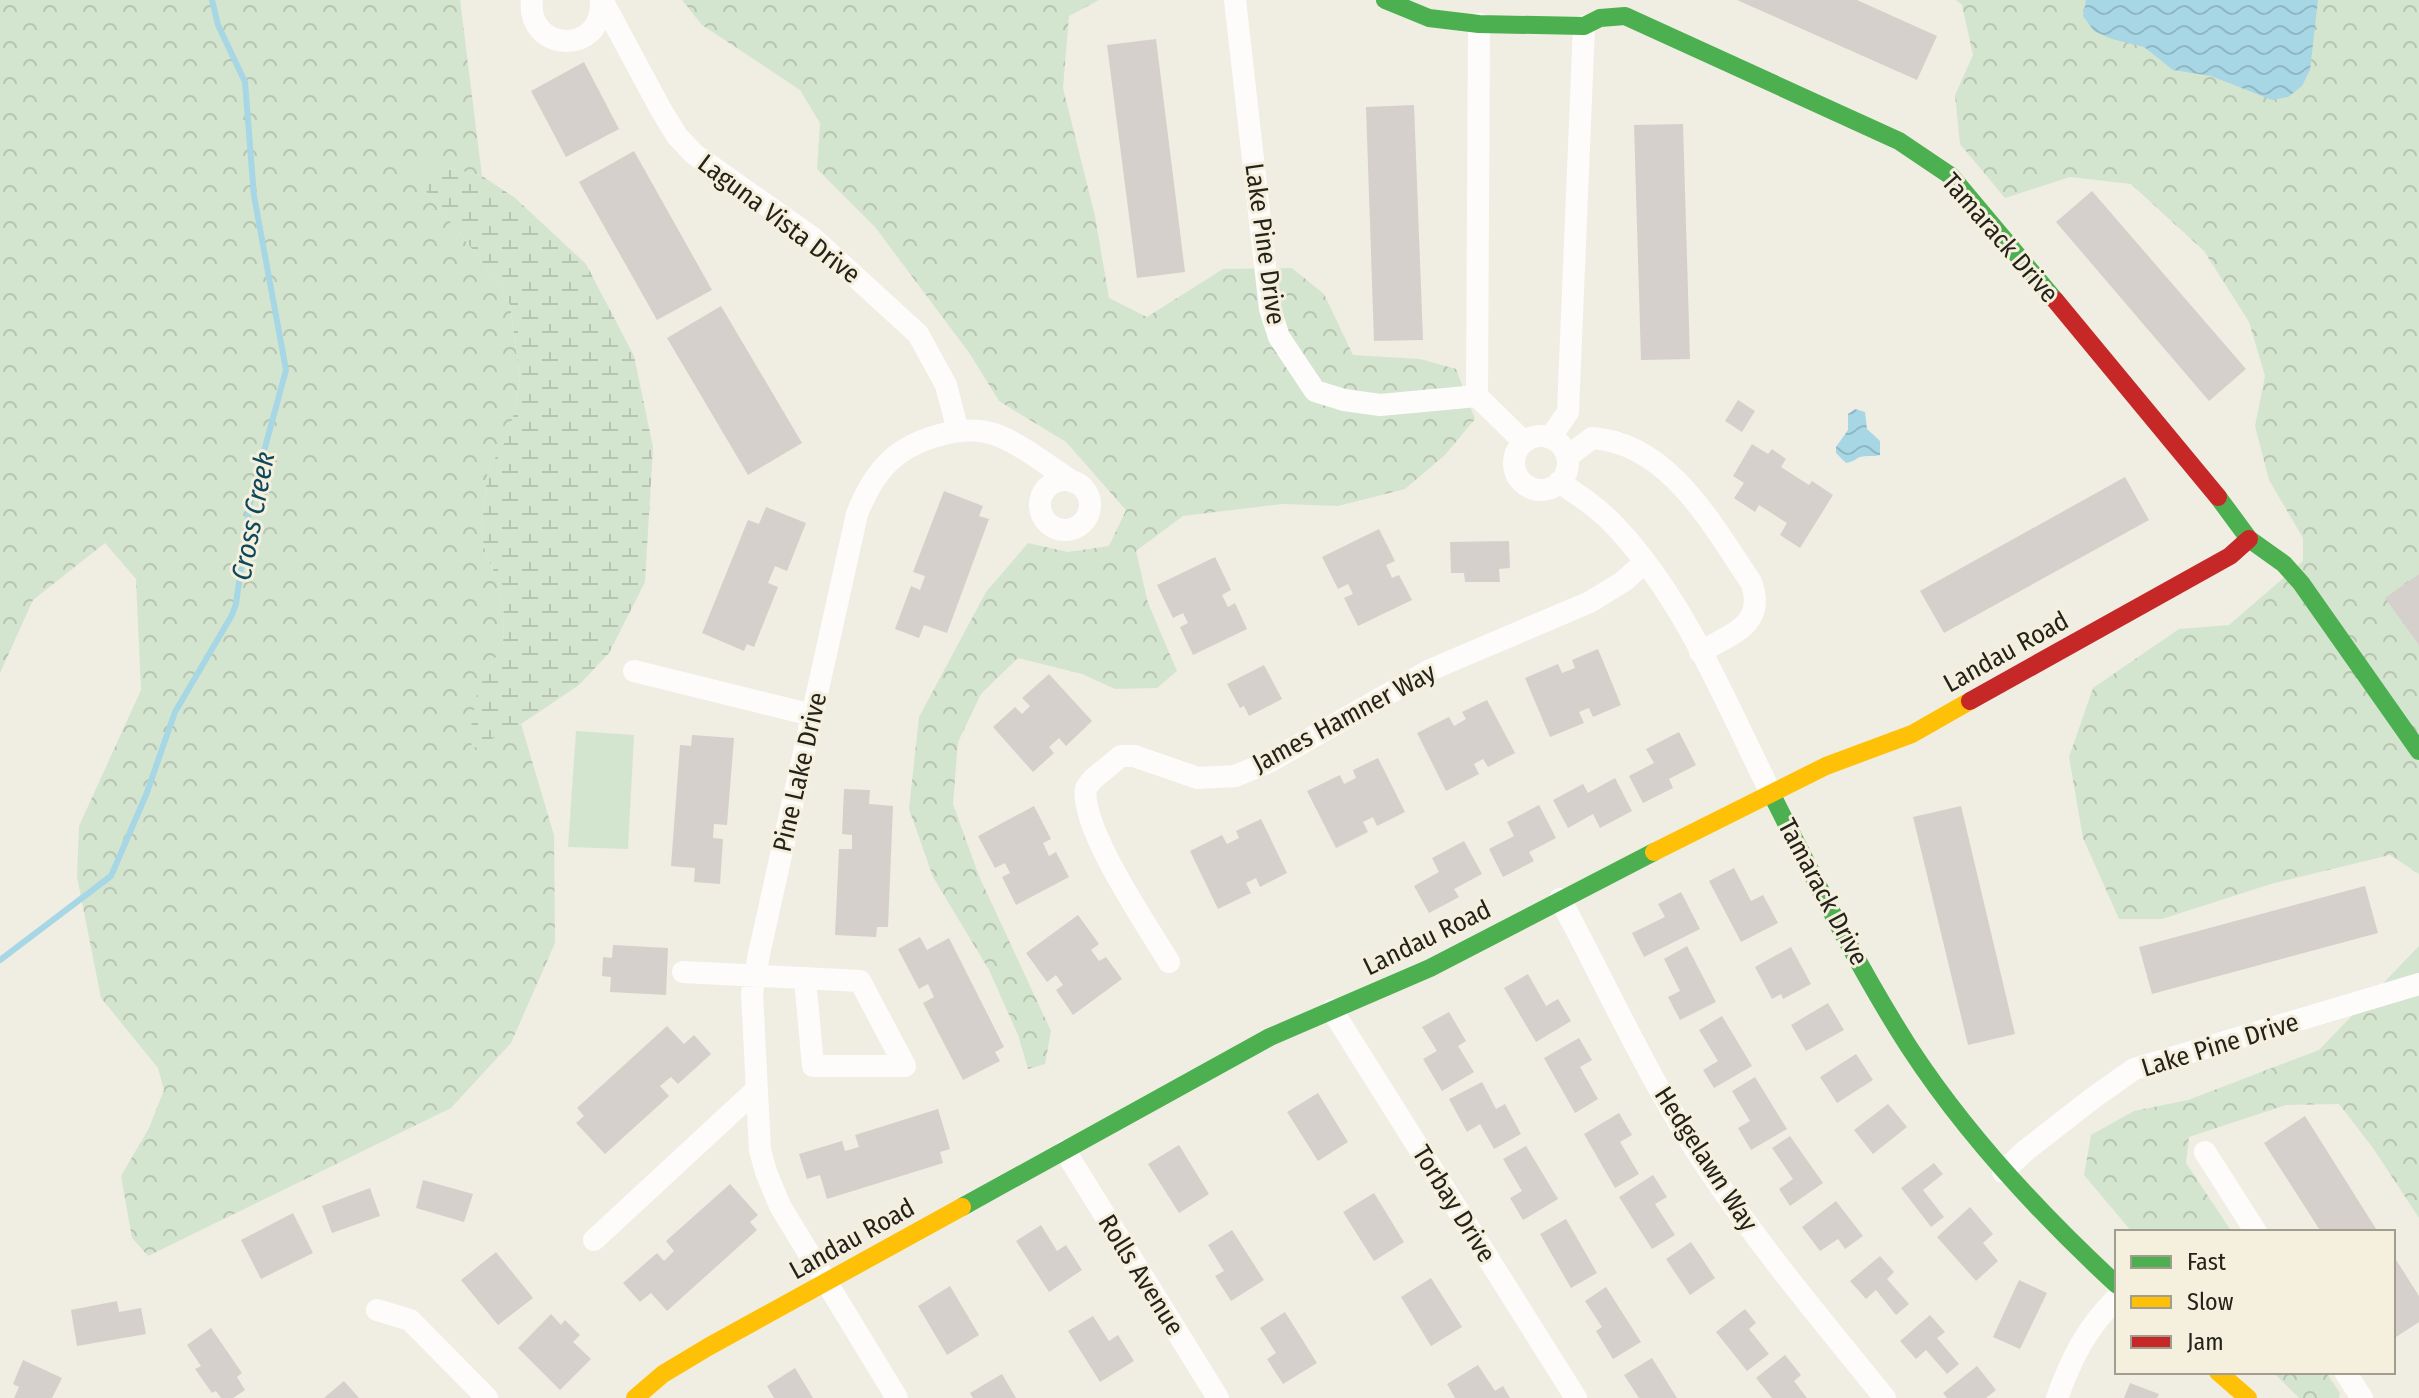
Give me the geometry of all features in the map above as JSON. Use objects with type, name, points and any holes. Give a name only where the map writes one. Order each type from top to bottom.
[{"type":"street","points":[[532,0],[534,19],[540,29],[559,41],[571,41],[592,31],[598,22],[602,0]]},
{"type":"street","name":"Laguna Vista Drive","points":[[602,0],[677,136],[694,154],[813,238],[918,334],[946,385],[958,431]]},
{"type":"street","name":"Lake Pine Drive","points":[[1235,0],[1270,309],[1279,337],[1315,391],[1344,400],[1380,405],[1477,396]]},
{"type":"street","points":[[1385,0],[1429,18],[1479,24],[1584,26],[1568,412],[1550,438]]},
{"type":"street","name":"Tamarack Drive","points":[[1584,26],[1600,18],[1625,16],[1899,141],[1951,176],[2202,476],[2249,539]]},
{"type":"street","points":[[1479,24],[1477,396],[1524,442]]},
{"type":"street","name":"Pine Lake Drive","points":[[897,1398],[780,1206],[766,1172],[760,1150],[752,993],[755,977],[857,514],[866,492],[888,462],[907,449],[935,436],[958,431],[991,433],[1009,440],[1073,482]]},
{"type":"street","points":[[1532,437],[1550,438],[1558,442],[1567,457],[1567,466],[1559,482],[1552,487],[1535,489],[1520,481],[1515,456],[1524,442],[1532,437]]},
{"type":"street","points":[[1567,457],[1592,438],[1608,439],[1634,448],[1678,482],[1751,582],[1756,608],[1748,624],[1700,652]]},
{"type":"street","name":"Tamarack Drive","points":[[1559,482],[1617,527],[1666,590],[1886,1011],[1966,1126],[2003,1172],[2073,1246],[2115,1283]]},
{"type":"street","points":[[2249,539],[2284,564],[2301,583],[2419,751]]},
{"type":"street","name":"Landau Road","points":[[635,1398],[663,1374],[696,1354],[1270,1037],[1385,990],[1826,766],[1912,734],[2230,556],[2249,539]]},
{"type":"street","name":"James Hamner Way","points":[[1169,962],[1111,863],[1086,809],[1086,788],[1110,763],[1121,756],[1134,756],[1198,778],[1235,776],[1269,762],[1430,670],[1590,602],[1645,562]]},
{"type":"street","points":[[634,671],[812,715]]},
{"type":"street","name":"Hedgelawn Way","points":[[1560,899],[1656,1082],[1705,1164],[1764,1248],[1885,1398]]},
{"type":"street","points":[[683,972],[860,981],[905,1066],[813,1066],[805,979]]},
{"type":"street","name":"Lake Pine Drive","points":[[2003,1172],[2070,1115],[2134,1069],[2419,984]]},
{"type":"street","name":"Torbay Drive","points":[[1332,1010],[1576,1398]]},
{"type":"street","points":[[594,1240],[757,1089]]},
{"type":"street","name":"Rolls Avenue","points":[[1065,1151],[1218,1398]]},
{"type":"street","points":[[2205,1152],[2255,1230]]},
{"type":"street","points":[[2057,1398],[2071,1358],[2081,1341],[2101,1313],[2115,1300]]},
{"type":"street","points":[[377,1310],[410,1320],[487,1398]]},
{"type":"street","points":[[2220,1374],[2248,1398]]},
{"type":"street","points":[[2346,1374],[2362,1398]]},
{"type":"green space","points":[[0,0],[460,0],[482,176],[445,167],[425,190],[499,283],[510,305],[520,378],[505,443],[488,470],[481,533],[498,581],[504,615],[503,648],[488,668],[472,748],[521,724],[554,835],[555,943],[511,1043],[451,1108],[148,1256],[132,1238],[121,1176],[149,1128],[164,1090],[158,1068],[101,998],[77,877],[79,826],[141,690],[136,579],[105,543],[33,600],[0,673]]},
{"type":"green space","points":[[682,0],[1099,0],[1069,16],[1063,88],[1095,216],[1109,298],[1147,317],[1223,269],[1292,268],[1324,294],[1353,355],[1420,359],[1456,369],[1475,419],[1445,455],[1405,489],[1338,506],[1282,504],[1183,516],[1136,551],[1148,603],[1177,671],[1157,688],[1115,689],[1082,674],[1018,658],[981,694],[958,742],[953,804],[979,876],[1051,1031],[1045,1064],[1028,1069],[1018,1035],[989,970],[933,877],[909,809],[919,717],[986,592],[1028,543],[1068,552],[1109,546],[1126,510],[1066,442],[999,401],[970,354],[875,227],[817,169],[820,123],[800,90],[702,25]]},
{"type":"green space","points":[[1956,0],[2419,0],[2419,874],[2390,855],[2271,884],[2162,919],[2119,919],[2083,838],[2069,757],[2093,688],[2179,629],[2229,625],[2303,561],[2303,538],[2269,480],[2255,426],[2265,376],[2249,322],[2204,251],[2131,184],[2070,177],[2005,198],[1960,144],[1955,95],[1973,55],[1962,5]]},
{"type":"green space","points":[[417,166],[445,167],[482,176],[514,197],[586,264],[634,356],[653,447],[645,582],[609,653],[579,685],[521,724],[472,749],[470,732],[477,694],[488,668],[503,647],[504,615],[498,581],[481,533],[488,470],[505,442],[515,410],[520,378],[510,305],[499,283],[425,190]]},
{"type":"green space","points":[[576,731],[634,735],[628,849],[568,847]]},
{"type":"green space","points":[[2419,946],[2419,1218],[2373,1148],[2339,1104],[2286,1105],[2189,1137],[2186,1163],[2231,1230],[2130,1230],[2084,1175],[2091,1135],[2134,1111],[2188,1100],[2319,1050]]},
{"type":"green space","points":[[2275,1374],[2327,1374],[2340,1393],[2339,1398],[2299,1398]]},
{"type":"water","points":[[2086,0],[2318,0],[2310,70],[2302,86],[2288,97],[2272,100],[2211,76],[2173,70],[2144,47],[2094,31],[2083,16]]},
{"type":"water","points":[[1855,409],[1865,412],[1867,429],[1880,441],[1880,455],[1862,456],[1846,463],[1836,453],[1836,447],[1848,430],[1848,414]]},
{"type":"building","points":[[1737,0],[1857,0],[1937,36],[1917,80]]},
{"type":"building","points":[[1156,39],[1185,272],[1137,278],[1107,45]]},
{"type":"building","points":[[584,62],[619,129],[566,157],[531,91]]},
{"type":"building","points":[[1414,105],[1423,340],[1374,341],[1366,107]]},
{"type":"building","points":[[1683,124],[1690,359],[1641,360],[1634,125]]},
{"type":"building","points":[[634,151],[712,290],[657,320],[579,182]]},
{"type":"building","points":[[2092,191],[2246,369],[2209,401],[2056,222]]},
{"type":"building","points":[[721,306],[802,443],[748,475],[667,338]]},
{"type":"building","points":[[1738,400],[1755,411],[1742,432],[1725,421]]},
{"type":"building","points":[[1752,444],[1768,454],[1772,449],[1786,459],[1781,467],[1809,485],[1812,481],[1833,495],[1800,548],[1780,535],[1787,523],[1759,505],[1755,512],[1734,498],[1744,483],[1733,476]]},
{"type":"building","points":[[2125,477],[2149,520],[1944,633],[1920,591]]},
{"type":"building","points":[[944,491],[983,506],[979,516],[989,519],[947,633],[924,625],[919,638],[895,629],[911,586],[920,590],[925,576],[913,572]]},
{"type":"building","points":[[766,507],[806,523],[787,571],[775,566],[768,583],[778,587],[754,647],[747,644],[744,651],[702,633],[748,520],[759,524]]},
{"type":"building","points":[[1379,529],[1395,561],[1386,565],[1392,578],[1399,575],[1412,600],[1358,626],[1344,598],[1353,594],[1348,584],[1338,589],[1322,557]]},
{"type":"building","points":[[1509,541],[1510,568],[1499,569],[1500,582],[1465,582],[1464,573],[1451,573],[1450,542]]},
{"type":"building","points":[[1215,557],[1231,590],[1222,595],[1228,607],[1235,603],[1247,629],[1193,655],[1180,627],[1188,623],[1183,613],[1173,618],[1157,585]]},
{"type":"building","points":[[2419,574],[2419,645],[2385,598]]},
{"type":"building","points":[[1598,649],[1621,705],[1593,717],[1589,708],[1579,712],[1584,723],[1550,737],[1525,678],[1558,664],[1562,673],[1575,668],[1572,660]]},
{"type":"building","points":[[1264,665],[1282,699],[1249,716],[1244,706],[1240,708],[1227,684]]},
{"type":"building","points":[[1049,674],[1092,721],[1066,746],[1059,738],[1049,747],[1054,753],[1033,772],[993,727],[1015,707],[1022,714],[1030,706],[1022,698]]},
{"type":"building","points":[[1487,700],[1515,753],[1488,767],[1483,759],[1474,764],[1479,774],[1446,791],[1417,733],[1449,717],[1454,726],[1466,719],[1462,712]]},
{"type":"building","points":[[1679,732],[1696,765],[1669,779],[1673,788],[1643,803],[1629,776],[1654,763],[1646,749]]},
{"type":"building","points":[[692,735],[734,738],[727,825],[714,824],[713,838],[723,839],[720,884],[694,882],[695,868],[671,866],[680,745],[691,746]]},
{"type":"building","points":[[1378,758],[1405,812],[1377,826],[1373,817],[1363,822],[1368,832],[1336,848],[1307,791],[1340,775],[1344,784],[1356,778],[1353,770]]},
{"type":"building","points":[[1615,778],[1632,811],[1600,828],[1593,814],[1568,828],[1553,800],[1583,784],[1588,793]]},
{"type":"building","points":[[844,789],[870,790],[869,804],[893,806],[888,927],[877,927],[876,937],[835,935],[839,849],[852,849],[852,835],[842,834]]},
{"type":"building","points":[[1539,805],[1556,838],[1529,852],[1534,861],[1503,877],[1489,849],[1514,836],[1507,822]]},
{"type":"building","points":[[1034,806],[1051,839],[1043,843],[1049,856],[1056,852],[1069,877],[1016,905],[1002,877],[1010,873],[1005,863],[995,868],[978,836]]},
{"type":"building","points":[[1961,806],[2015,1034],[1968,1045],[1913,817]]},
{"type":"building","points":[[1261,819],[1287,873],[1260,887],[1256,878],[1246,883],[1251,893],[1218,909],[1190,851],[1222,835],[1227,844],[1239,838],[1236,831]]},
{"type":"building","points":[[1464,841],[1482,874],[1454,889],[1459,897],[1429,913],[1414,886],[1439,872],[1432,858]]},
{"type":"building","points":[[1734,868],[1751,901],[1763,895],[1778,923],[1741,942],[1709,881]]},
{"type":"building","points":[[2365,886],[2378,933],[2152,994],[2139,947]]},
{"type":"building","points":[[1681,892],[1700,929],[1644,957],[1632,933],[1665,917],[1658,904]]},
{"type":"building","points":[[1078,915],[1099,944],[1091,950],[1099,961],[1106,957],[1122,979],[1073,1015],[1056,990],[1063,985],[1056,975],[1047,982],[1026,953]]},
{"type":"building","points":[[920,937],[927,950],[949,938],[1004,1047],[995,1052],[1000,1061],[963,1080],[923,1003],[934,997],[928,984],[919,989],[898,949]]},
{"type":"building","points":[[613,945],[668,948],[666,995],[610,992],[611,977],[602,976],[603,957],[612,958]]},
{"type":"building","points":[[1687,946],[1716,1002],[1680,1020],[1668,997],[1680,991],[1664,959]]},
{"type":"building","points":[[1791,947],[1811,984],[1783,999],[1781,994],[1772,999],[1755,967]]},
{"type":"building","points":[[1528,974],[1546,1006],[1558,999],[1571,1021],[1536,1042],[1504,988]]},
{"type":"building","points":[[1828,1003],[1844,1030],[1806,1051],[1791,1025]]},
{"type":"building","points":[[1449,1012],[1466,1041],[1458,1046],[1474,1072],[1442,1091],[1423,1059],[1437,1051],[1422,1027]]},
{"type":"building","points":[[1722,1016],[1752,1066],[1714,1088],[1703,1070],[1718,1061],[1699,1030]]},
{"type":"building","points":[[667,1026],[684,1044],[694,1035],[711,1054],[678,1084],[671,1077],[660,1086],[669,1096],[605,1154],[576,1123],[584,1116],[577,1108]]},
{"type":"building","points":[[1579,1038],[1592,1060],[1580,1067],[1598,1099],[1575,1113],[1544,1058]]},
{"type":"building","points":[[1856,1054],[1873,1080],[1837,1103],[1820,1077]]},
{"type":"building","points":[[1755,1077],[1787,1129],[1751,1150],[1738,1128],[1750,1121],[1732,1091]]},
{"type":"building","points":[[1482,1082],[1496,1109],[1505,1104],[1521,1134],[1494,1149],[1480,1124],[1467,1132],[1449,1099]]},
{"type":"building","points":[[1318,1093],[1348,1142],[1318,1161],[1287,1112]]},
{"type":"building","points":[[1888,1104],[1907,1127],[1873,1154],[1854,1130]]},
{"type":"building","points":[[938,1109],[950,1149],[940,1152],[943,1163],[827,1199],[820,1175],[807,1179],[799,1154],[842,1141],[845,1151],[859,1147],[855,1135]]},
{"type":"building","points":[[1619,1113],[1632,1135],[1620,1142],[1639,1174],[1615,1188],[1584,1134]]},
{"type":"building","points":[[2305,1116],[2377,1230],[2320,1230],[2264,1143]]},
{"type":"building","points":[[1790,1136],[1823,1183],[1790,1206],[1779,1189],[1793,1179],[1772,1148]]},
{"type":"building","points":[[1179,1145],[1209,1194],[1179,1213],[1148,1164]]},
{"type":"building","points":[[1526,1146],[1558,1199],[1523,1220],[1510,1198],[1522,1191],[1503,1159]]},
{"type":"building","points":[[1934,1163],[1943,1174],[1923,1190],[1944,1217],[1931,1227],[1901,1188]]},
{"type":"building","points":[[1653,1175],[1667,1197],[1655,1204],[1675,1235],[1652,1249],[1619,1197]]},
{"type":"building","points":[[423,1180],[473,1194],[464,1222],[416,1208]]},
{"type":"building","points":[[730,1184],[758,1215],[750,1222],[757,1230],[667,1311],[651,1293],[640,1302],[623,1283],[657,1253],[664,1261],[674,1251],[666,1241]]},
{"type":"building","points":[[370,1188],[380,1216],[332,1233],[322,1206]]},
{"type":"building","points":[[1374,1193],[1404,1242],[1374,1261],[1343,1212]]},
{"type":"building","points":[[1836,1201],[1863,1236],[1845,1249],[1838,1239],[1820,1251],[1802,1227]]},
{"type":"building","points":[[1970,1207],[1993,1234],[1983,1243],[1998,1261],[1976,1281],[1937,1237]]},
{"type":"building","points":[[293,1213],[313,1253],[261,1279],[241,1240]]},
{"type":"building","points":[[1566,1219],[1597,1273],[1571,1288],[1540,1234]]},
{"type":"building","points":[[1041,1225],[1057,1251],[1066,1245],[1082,1270],[1049,1292],[1016,1241]]},
{"type":"building","points":[[1232,1230],[1264,1280],[1231,1301],[1215,1276],[1224,1271],[1208,1245]]},
{"type":"building","points":[[1691,1242],[1715,1278],[1690,1295],[1666,1259]]},
{"type":"building","points":[[496,1252],[533,1298],[498,1325],[461,1280]]},
{"type":"building","points":[[1880,1256],[1894,1272],[1887,1279],[1909,1304],[1896,1315],[1876,1290],[1866,1299],[1850,1281]]},
{"type":"building","points":[[2395,1258],[2419,1296],[2419,1322],[2395,1338]]},
{"type":"building","points":[[1431,1278],[1462,1327],[1431,1346],[1401,1297]]},
{"type":"building","points":[[2019,1280],[2047,1293],[2020,1349],[1993,1337]]},
{"type":"building","points":[[950,1286],[979,1335],[947,1355],[918,1306]]},
{"type":"building","points":[[1606,1287],[1641,1342],[1613,1359],[1596,1331],[1602,1327],[1585,1301]]},
{"type":"building","points":[[117,1301],[119,1312],[141,1308],[146,1334],[77,1346],[71,1310]]},
{"type":"building","points":[[1745,1309],[1756,1323],[1749,1329],[1769,1354],[1747,1371],[1716,1332]]},
{"type":"building","points":[[1285,1312],[1317,1363],[1283,1384],[1267,1359],[1276,1353],[1260,1328]]},
{"type":"building","points":[[551,1314],[561,1325],[565,1320],[580,1335],[573,1342],[591,1359],[560,1390],[518,1348]]},
{"type":"building","points":[[1930,1315],[1945,1332],[1937,1338],[1959,1364],[1947,1374],[1926,1350],[1916,1359],[1900,1341]]},
{"type":"building","points":[[1093,1316],[1109,1341],[1118,1335],[1134,1361],[1100,1382],[1068,1331]]},
{"type":"building","points":[[211,1328],[242,1373],[237,1377],[245,1390],[233,1398],[221,1398],[216,1391],[212,1393],[195,1369],[201,1366],[187,1345]]},
{"type":"building","points":[[1785,1355],[1801,1375],[1794,1381],[1807,1398],[1772,1398],[1756,1378]]},
{"type":"building","points":[[1652,1358],[1677,1398],[1639,1398],[1624,1375]]},
{"type":"building","points":[[23,1360],[62,1378],[52,1398],[14,1398],[19,1387],[13,1384]]},
{"type":"building","points":[[1478,1365],[1495,1391],[1503,1386],[1510,1398],[1455,1398],[1447,1384]]},
{"type":"building","points":[[1977,1366],[1996,1390],[1986,1398],[1947,1398],[1943,1393]]},
{"type":"building","points":[[795,1368],[813,1398],[774,1398],[767,1386]]},
{"type":"building","points":[[1002,1374],[1016,1398],[973,1398],[970,1393]]},
{"type":"building","points":[[344,1381],[359,1398],[324,1398]]},
{"type":"building","points":[[2130,1383],[2159,1394],[2157,1398],[2124,1398]]},
{"type":"waterway","name":"Cross Creek","points":[[0,960],[111,876],[146,795],[175,712],[236,604],[250,503],[286,370],[254,196],[245,82],[218,25],[212,0]]},
{"type":"traffic: fast","points":[[1385,0],[1429,18],[1479,24],[1584,26],[1600,18],[1625,16],[1899,141],[1951,176],[2055,300]]},
{"type":"traffic: fast","points":[[2218,497],[2249,539],[2284,564],[2301,583],[2419,751]]},
{"type":"traffic: fast","points":[[1772,795],[1854,954],[1931,1080],[2006,1172],[2115,1283]]},
{"type":"traffic: fast","points":[[962,1207],[1270,1037],[1430,968],[1654,852]]},
{"type":"traffic: slow","points":[[1654,852],[1826,766],[1912,734],[1970,701]]},
{"type":"traffic: slow","points":[[635,1398],[663,1374],[708,1347],[962,1207]]},
{"type":"traffic: slow","points":[[2220,1374],[2248,1398]]},
{"type":"traffic: jam","points":[[2055,300],[2218,497]]},
{"type":"traffic: jam","points":[[1970,701],[2230,556],[2249,539]]}]
